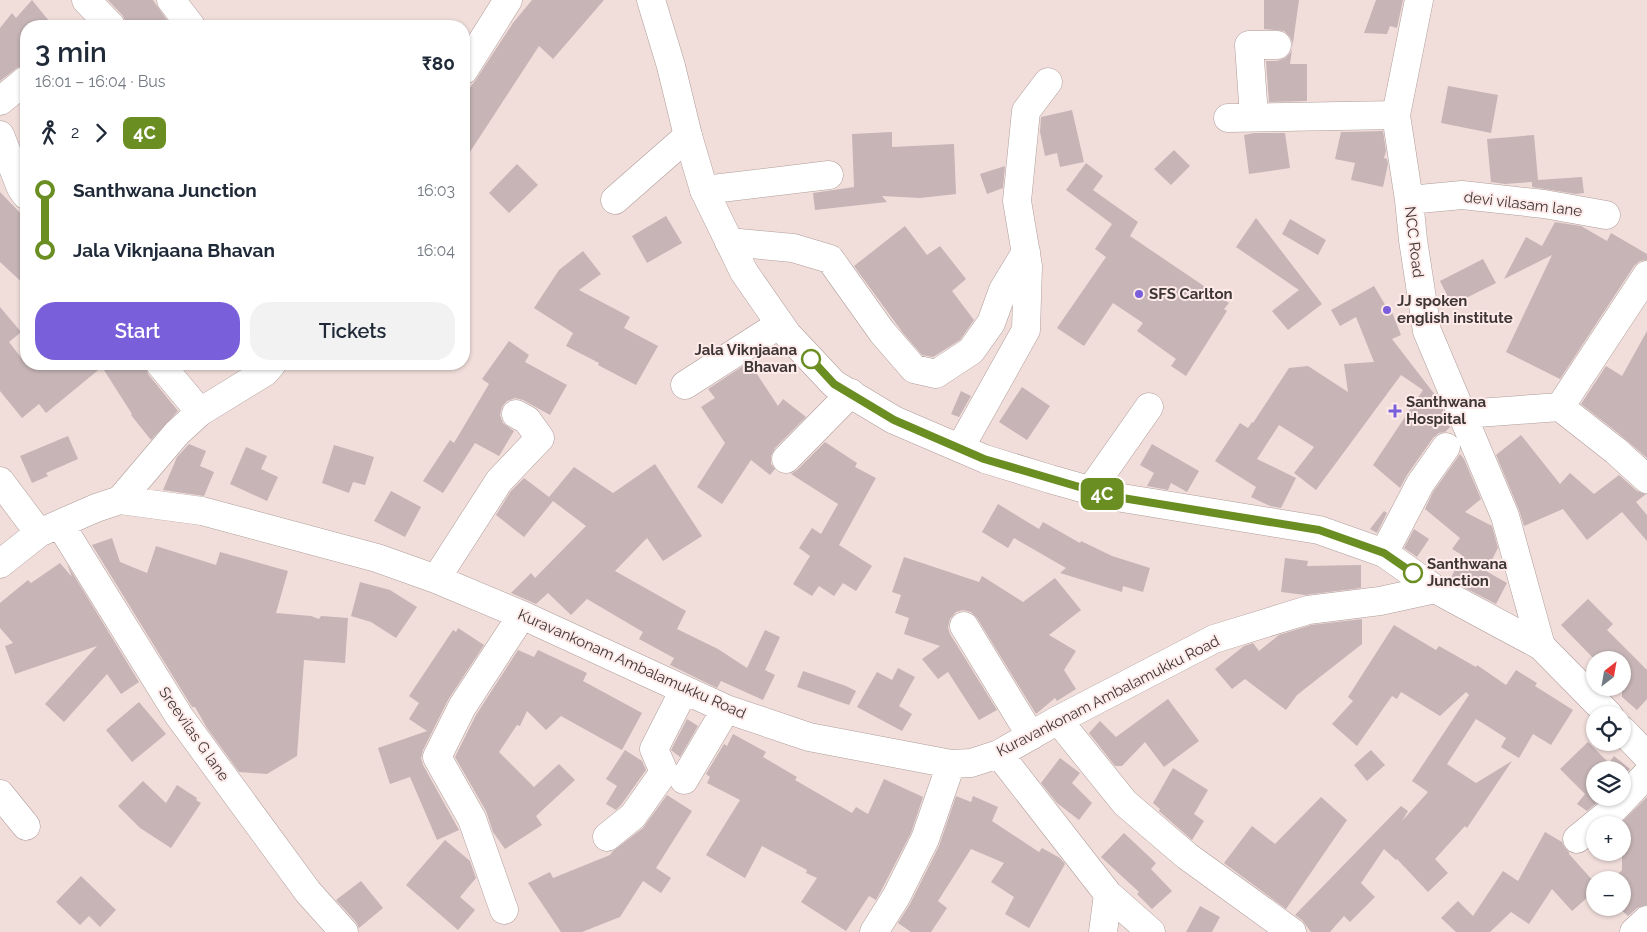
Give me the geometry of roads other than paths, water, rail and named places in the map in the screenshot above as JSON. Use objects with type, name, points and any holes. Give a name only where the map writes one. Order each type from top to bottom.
[{"type":"street","points":[[86,0],[105,20]]},
{"type":"street","points":[[172,0],[187,20]]},
{"type":"street","points":[[470,60],[508,0]]},
{"type":"street","points":[[651,0],[671,66],[688,136],[704,190],[744,272],[787,334],[834,384],[894,420],[984,459],[1110,496],[1319,530],[1384,553],[1435,589],[1541,646],[1599,706]]},
{"type":"street","name":"NCC Road","points":[[1418,0],[1396,115],[1427,331],[1464,414],[1505,516],[1541,646]]},
{"type":"street","points":[[1277,45],[1249,45],[1241,118],[1396,115]]},
{"type":"street","points":[[960,448],[1026,330],[1028,266],[1017,201],[1026,111],[1048,82]]},
{"type":"street","points":[[0,101],[20,85]]},
{"type":"street","points":[[0,135],[20,181]]},
{"type":"street","points":[[615,200],[688,136]]},
{"type":"street","points":[[704,190],[828,175]]},
{"type":"street","name":"devi vilasam lane","points":[[1409,200],[1462,195],[1544,204],[1606,216]]},
{"type":"street","points":[[729,242],[793,248],[830,259],[882,332],[914,369],[936,374],[971,350],[991,323],[1003,290],[1026,252]]},
{"type":"street","points":[[1560,407],[1644,285]]},
{"type":"street","points":[[685,385],[780,324]]},
{"type":"street","points":[[165,370],[200,412]]},
{"type":"street","points":[[120,500],[176,434],[200,412],[267,370]]},
{"type":"street","points":[[786,459],[851,393]]},
{"type":"street","points":[[1090,491],[1149,407]]},
{"type":"street","points":[[1464,414],[1560,407],[1616,451],[1647,479]]},
{"type":"street","points":[[436,579],[499,481],[540,438],[527,420],[516,414]]},
{"type":"street","points":[[1384,553],[1420,484],[1446,447]]},
{"type":"street","name":"Sreevilas G lane","points":[[0,481],[50,528],[179,716],[308,892],[344,932]]},
{"type":"street","name":"Kuravankonam Ambalamukku Road","points":[[0,564],[50,528],[120,500],[202,511],[377,558],[436,579],[522,615],[726,709],[809,737],[951,764],[971,763],[999,754],[1058,720],[1214,639],[1308,610],[1380,601],[1435,589]]},
{"type":"street","points":[[504,910],[472,819],[437,757],[462,707],[522,615]]},
{"type":"street","points":[[964,626],[1031,736]]},
{"type":"street","points":[[607,837],[633,816],[664,772],[654,749],[684,690]]},
{"type":"street","points":[[684,780],[726,709]]},
{"type":"street","points":[[1058,720],[1125,803],[1187,856],[1292,932]]},
{"type":"street","points":[[1631,739],[1647,756]]},
{"type":"street","points":[[999,754],[1108,894],[1151,932]]},
{"type":"street","points":[[874,932],[896,897],[925,839],[951,764]]},
{"type":"street","points":[[1578,839],[1615,808],[1647,774]]},
{"type":"street","points":[[0,794],[26,826]]},
{"type":"street","points":[[1103,932],[1108,894]]},
{"type":"street","points":[[1634,932],[1647,920]]},
{"type":"place","name":"SFS Carlton","points":[[1139,294]]},
{"type":"place","name":"JJ spoken english institute","points":[[1387,310]]},
{"type":"place","name":"Jala Viknjaana Bhavan","points":[[811,359]]},
{"type":"place","name":"Santhwana Hospital","points":[[1395,411]]},
{"type":"place","name":"Santhwana Junction","points":[[1413,573]]}]
